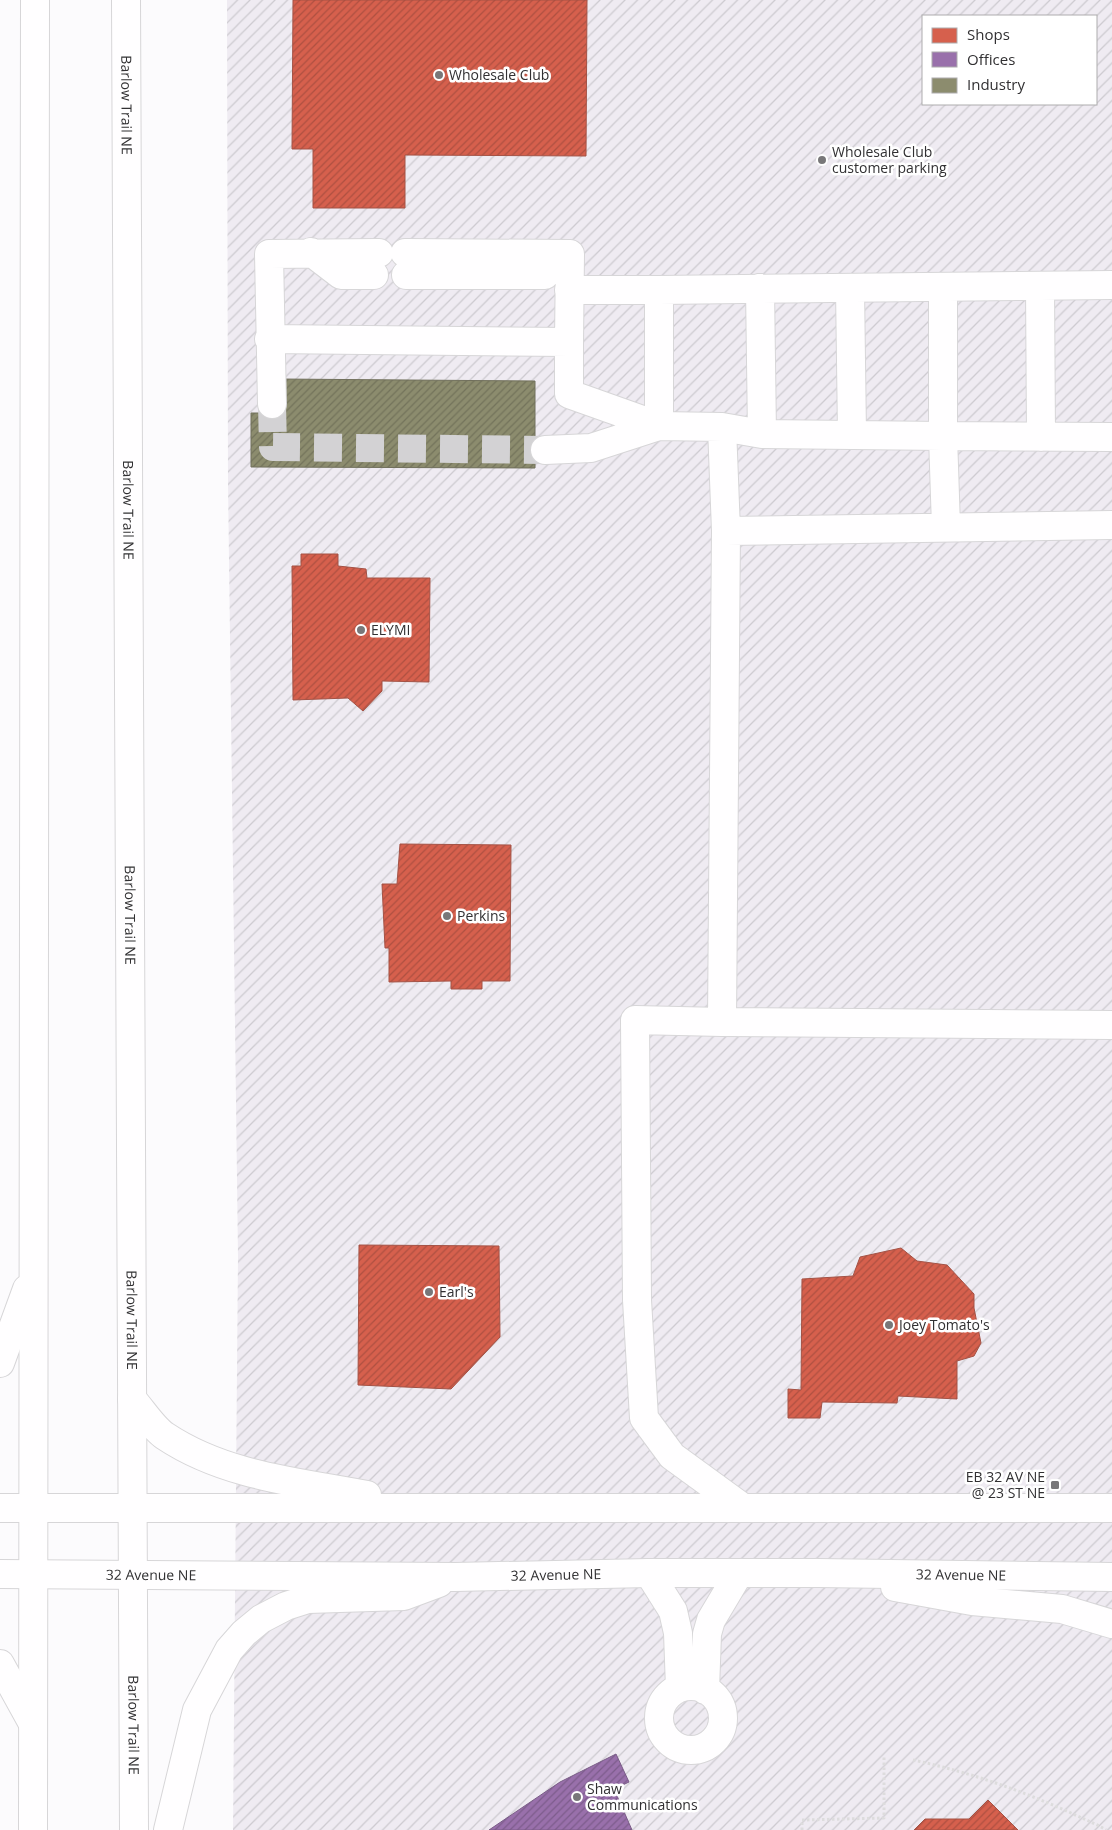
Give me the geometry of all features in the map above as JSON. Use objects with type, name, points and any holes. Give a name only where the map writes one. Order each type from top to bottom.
[{"type":"main road","points":[[32,1830],[35,0]]},
{"type":"main road","name":"Barlow Trail NE","points":[[126,0],[134,1830]]},
{"type":"main road","points":[[272,404],[268,254],[311,252],[391,264],[545,275],[552,254],[570,254],[569,394],[659,426],[722,427],[762,434],[1112,437]]},
{"type":"main road","points":[[569,290],[1112,285]]},
{"type":"main road","points":[[1040,286],[1041,437]]},
{"type":"main road","points":[[944,287],[946,527]]},
{"type":"main road","points":[[760,288],[762,434]]},
{"type":"main road","points":[[850,288],[852,434]]},
{"type":"main road","points":[[659,426],[660,290]]},
{"type":"main road","points":[[269,338],[569,342]]},
{"type":"main road","points":[[545,450],[591,448],[659,426]]},
{"type":"main road","points":[[722,427],[726,531],[722,1022]]},
{"type":"main road","points":[[726,531],[1112,525]]},
{"type":"main road","points":[[742,1507],[672,1456],[644,1418],[637,1300],[635,1020],[1112,1026]]},
{"type":"main road","points":[[0,1363],[33,1271]]},
{"type":"main road","points":[[132,1399],[163,1435],[194,1452],[237,1471],[437,1508]]},
{"type":"main road","points":[[0,1508],[1112,1508]]},
{"type":"main road","points":[[649,1573],[673,1611],[692,1689],[711,1620],[739,1573]]},
{"type":"main road","name":"32 Avenue NE","points":[[0,1574],[455,1577],[649,1573],[818,1573],[1112,1578]]},
{"type":"main road","points":[[818,1573],[972,1601],[1062,1609],[1112,1624]]},
{"type":"main road","points":[[168,1830],[197,1710],[229,1650],[244,1633],[261,1619],[286,1606],[308,1600],[404,1596],[455,1577]]},
{"type":"main road","points":[[0,1664],[33,1723]]},
{"type":"path","points":[[802,1830],[802,1820],[884,1818],[884,1757]]},
{"type":"path","points":[[913,1760],[959,1770],[1040,1798],[1094,1822],[1106,1830]]},
{"type":"shaded area","points":[[227,0],[1112,0],[1112,1830],[233,1830],[238,1256],[228,482]]},
{"type":"building: Shops","name":"Wholesale Club","points":[[293,0],[587,0],[586,156],[405,155],[405,208],[313,208],[313,149],[292,149]]},
{"type":"building: Shops","name":"ELYMI","points":[[301,554],[338,554],[338,566],[366,569],[367,578],[430,578],[429,682],[382,681],[382,691],[363,711],[348,698],[293,700],[292,566],[301,566]]},
{"type":"building: Shops","name":"Perkins","points":[[400,844],[511,845],[510,981],[482,981],[482,989],[451,989],[451,981],[389,982],[389,948],[385,948],[382,884],[397,884]]},
{"type":"building: Shops","name":"Earl's","points":[[359,1245],[499,1246],[500,1337],[451,1389],[358,1385]]},
{"type":"building: Shops","name":"Joey Tomato's","points":[[901,1248],[917,1261],[947,1265],[974,1294],[974,1308],[981,1343],[974,1356],[957,1361],[957,1399],[898,1396],[897,1403],[822,1402],[820,1418],[788,1418],[788,1389],[801,1390],[802,1279],[853,1276],[860,1257]]},
{"type":"building: Shops","points":[[988,1800],[1018,1830],[914,1830],[925,1819],[969,1819]]},
{"type":"building: Offices","name":"Shaw Communications","points":[[616,1754],[629,1782],[614,1789],[632,1830],[489,1830],[560,1782]]},
{"type":"building: Industry","points":[[279,379],[535,381],[535,468],[251,467],[251,413],[279,413]]},
{"type":"tunnel","points":[[272,404],[273,447],[545,450]]},
{"type":"place","name":"Wholesale Club","points":[[439,75]]},
{"type":"place","name":"Wholesale Club customer parking","points":[[822,160]]},
{"type":"place","name":"ELYMI","points":[[361,630]]},
{"type":"place","name":"Perkins","points":[[447,916]]},
{"type":"place","name":"Earl's","points":[[429,1292]]},
{"type":"place","name":"Joey Tomato's","points":[[889,1325]]},
{"type":"place","name":"EB 32 AV NE @ 23 ST NE","points":[[1055,1485]]},
{"type":"place","name":"Shaw Communications","points":[[577,1797]]}]
